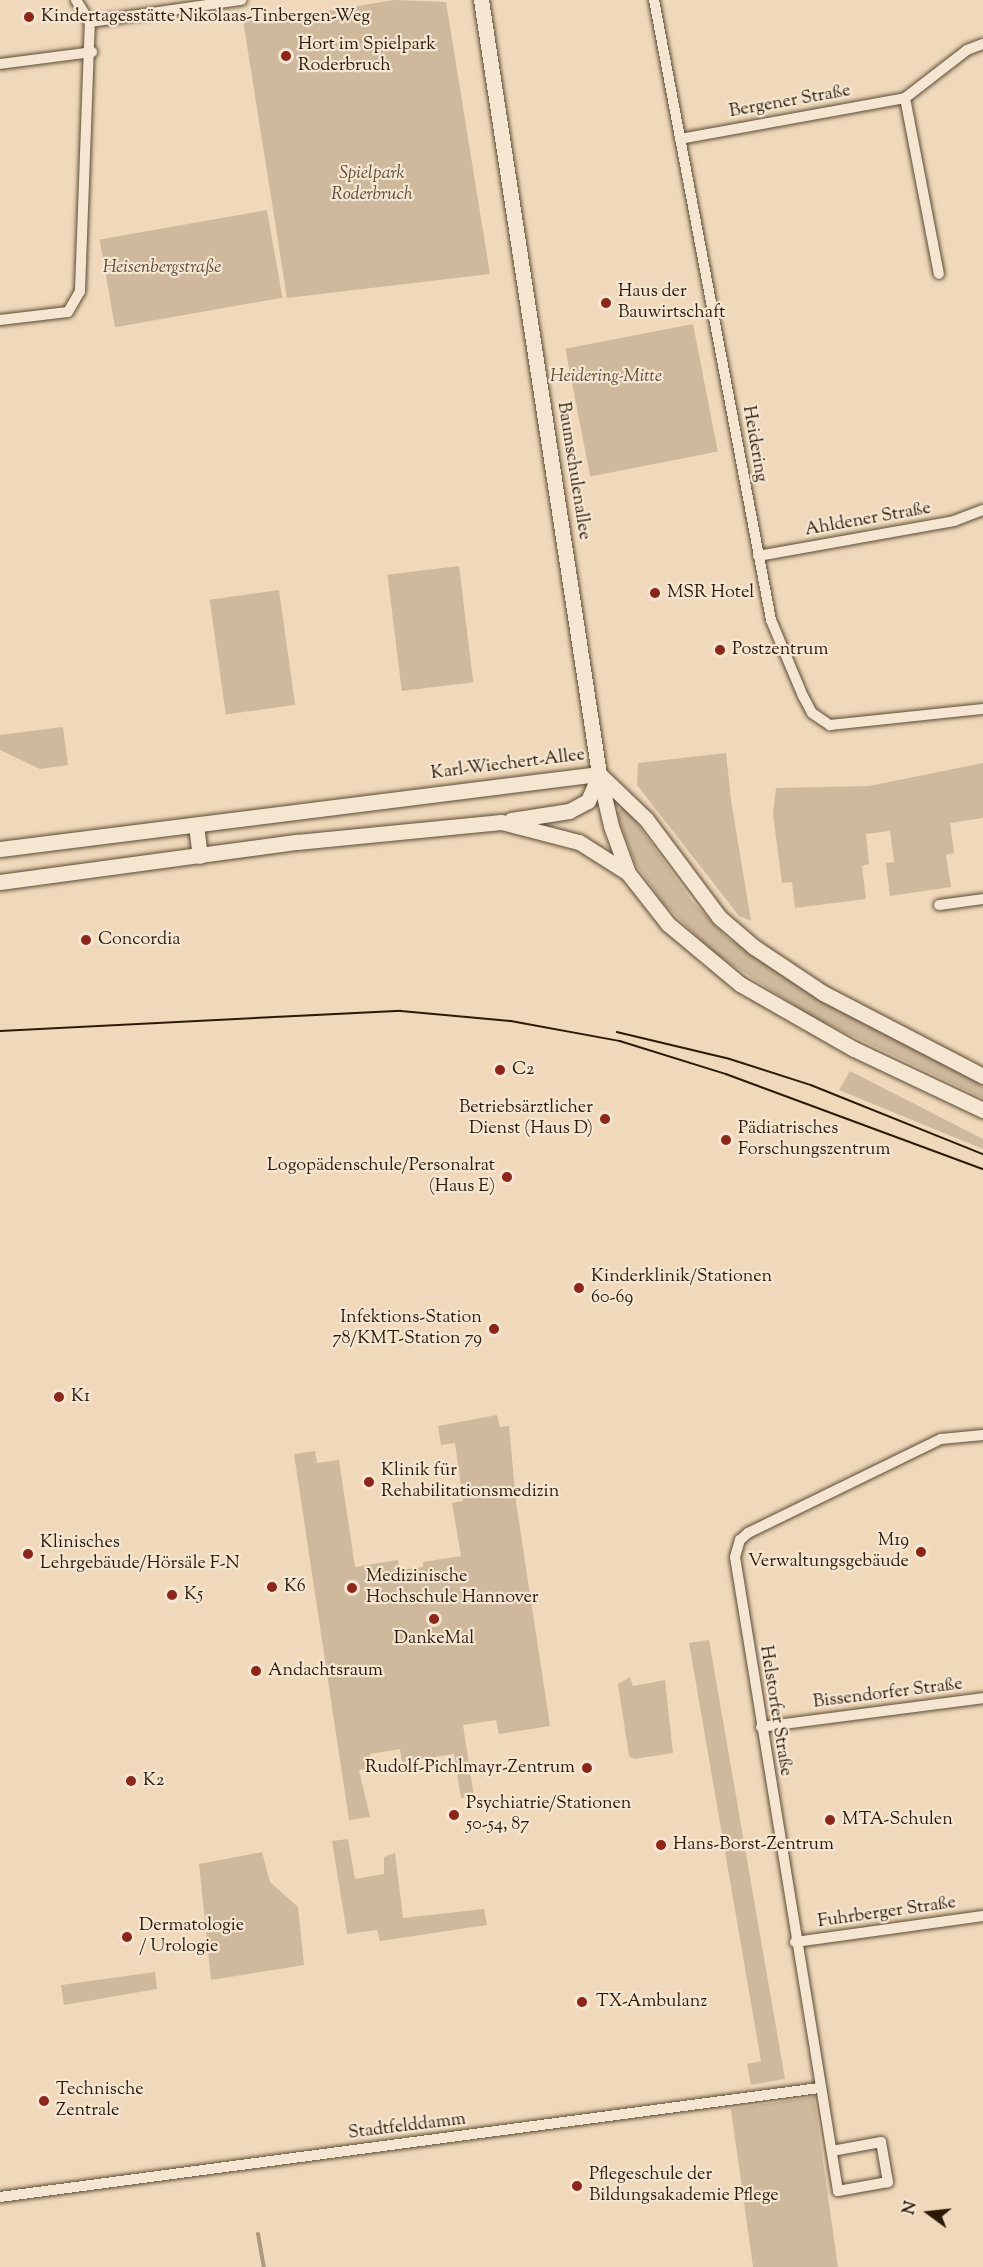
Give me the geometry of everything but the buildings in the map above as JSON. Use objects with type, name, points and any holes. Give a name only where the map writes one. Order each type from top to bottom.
[{"type":"main road","name":"Baumschulenallee","points":[[481,0],[599,774],[610,826],[628,873]]},
{"type":"main road","points":[[0,882],[200,856],[501,822],[569,811],[588,801],[595,793],[599,774]]},
{"type":"main road","name":"Karl-Wiechert-Allee","points":[[0,849],[599,774],[646,819],[719,917],[754,947],[833,999],[983,1076]]},
{"type":"main road","points":[[501,822],[579,842],[628,873],[668,924],[740,984],[854,1049],[983,1110]]},
{"type":"main road","points":[[196,825],[200,856]]},
{"type":"street","points":[[0,320],[68,312],[80,291],[92,52],[90,22],[76,0]]},
{"type":"street","points":[[90,22],[241,0]]},
{"type":"street","name":"Heidering","points":[[654,0],[771,620],[803,696],[819,720],[842,726],[983,709]]},
{"type":"street","name":"Bergener Straße","points":[[680,139],[905,98],[967,50],[983,44]]},
{"type":"street","points":[[0,64],[92,52]]},
{"type":"street","points":[[905,98],[939,274]]},
{"type":"street","name":"Ahldener Straße","points":[[758,556],[954,521],[983,510]]},
{"type":"street","points":[[939,905],[983,899]]},
{"type":"street","name":"Helstorfer Straße","points":[[832,2151],[881,2142],[888,2182],[838,2191],[795,1942],[735,1557],[740,1539],[940,1439],[983,1436]]},
{"type":"street","name":"Bissendorfer Straße","points":[[761,1727],[983,1698]]},
{"type":"street","name":"Fuhrberger Straße","points":[[795,1942],[983,1916]]},
{"type":"street","name":"Stadtfelddamm","points":[[0,2197],[819,2088]]},
{"type":"green space","name":"Spielpark Roderbruch","points":[[394,0],[446,2],[490,274],[287,298],[243,20],[291,17]]},
{"type":"green space","name":"Heisenbergstraße","points":[[267,210],[282,298],[115,327],[100,240]]},
{"type":"green space","name":"Heidering-Mitte","points":[[693,324],[718,452],[590,476],[565,349]]},
{"type":"green space","points":[[459,566],[473,682],[402,691],[388,575]]},
{"type":"green space","points":[[279,590],[295,705],[226,715],[210,600]]},
{"type":"green space","points":[[63,727],[68,765],[40,769],[0,750],[0,735]]},
{"type":"green space","points":[[726,753],[731,800],[751,921],[739,916],[637,785],[638,763]]},
{"type":"green space","points":[[983,763],[983,818],[950,823],[954,853],[946,855],[951,887],[890,896],[886,863],[894,862],[890,831],[866,834],[869,864],[862,866],[866,899],[795,908],[792,882],[782,883],[773,814],[776,788],[869,786]]},
{"type":"green space","points":[[624,805],[692,901],[727,938],[851,1016],[983,1081],[983,1098],[811,1016],[714,953],[664,904],[635,863],[617,813]]},
{"type":"green space","points":[[850,1071],[983,1139],[983,1149],[839,1090]]},
{"type":"green space","points":[[497,1415],[500,1427],[509,1426],[516,1502],[550,1726],[499,1734],[496,1720],[463,1725],[474,1796],[461,1798],[454,1754],[402,1762],[400,1749],[370,1754],[372,1768],[359,1770],[370,1817],[349,1820],[294,1454],[315,1451],[317,1463],[339,1460],[355,1567],[398,1560],[400,1570],[423,1567],[423,1562],[461,1556],[452,1503],[463,1501],[455,1443],[441,1445],[438,1426]]},
{"type":"green space","points":[[709,1640],[785,2079],[751,2085],[747,2064],[761,2061],[689,1643]]},
{"type":"green space","points":[[630,1677],[633,1686],[665,1680],[673,1753],[634,1759],[629,1756],[618,1684]]},
{"type":"green space","points":[[348,1839],[355,1879],[384,1874],[384,1857],[395,1853],[403,1918],[484,1909],[487,1925],[380,1941],[377,1930],[347,1934],[332,1841]]},
{"type":"green space","points":[[262,1852],[270,1882],[298,1907],[304,1965],[211,1980],[199,1864]]},
{"type":"green space","points":[[155,1972],[157,1989],[64,2005],[61,1985]]},
{"type":"green space","points":[[814,2097],[838,2267],[753,2267],[731,2109]]},
{"type":"waterway","points":[[258,2234],[264,2267]]},
{"type":"tram line","points":[[0,1031],[401,1011],[511,1021],[620,1041],[726,1074],[983,1169]]},
{"type":"tram line","points":[[617,1032],[730,1059],[811,1085],[983,1154]]},
{"type":"place","name":"Kindertagesstätte Nikolaas-Tinbergen-Weg","points":[[29,17]]},
{"type":"place","name":"Hort im Spielpark Roderbruch","points":[[286,56]]},
{"type":"place","name":"Haus der Bauwirtschaft","points":[[606,303]]},
{"type":"place","name":"MSR Hotel","points":[[655,593]]},
{"type":"place","name":"Postzentrum","points":[[720,650]]},
{"type":"place","name":"Concordia","points":[[86,940]]},
{"type":"place","name":"C2","points":[[500,1070]]},
{"type":"place","name":"Betriebsärztlicher Dienst (Haus D)","points":[[605,1119]]},
{"type":"place","name":"Pädiatrisches Forschungszentrum","points":[[726,1140]]},
{"type":"place","name":"Logopädenschule/Personalrat (Haus E)","points":[[507,1177]]},
{"type":"place","name":"Kinderklinik/Stationen 60-69","points":[[579,1288]]},
{"type":"place","name":"Infektions-Station 78/KMT-Station 79","points":[[494,1329]]},
{"type":"place","name":"K1","points":[[59,1397]]},
{"type":"place","name":"Klinik für Rehabilitationsmedizin","points":[[369,1482]]},
{"type":"place","name":"M19 Verwaltungsgebäude","points":[[921,1552]]},
{"type":"place","name":"Klinisches Lehrgebäude/Hörsäle F-N","points":[[28,1554]]},
{"type":"place","name":"K6","points":[[272,1587]]},
{"type":"place","name":"Medizinische Hochschule Hannover","points":[[352,1588]]},
{"type":"place","name":"K5","points":[[172,1595]]},
{"type":"place","name":"DankeMal","points":[[434,1619]]},
{"type":"place","name":"Andachtsraum","points":[[256,1671]]},
{"type":"place","name":"Rudolf-Pichlmayr-Zentrum","points":[[587,1768]]},
{"type":"place","name":"K2","points":[[131,1781]]},
{"type":"place","name":"Psychiatrie/Stationen 50-54, 87","points":[[454,1815]]},
{"type":"place","name":"MTA-Schulen","points":[[830,1820]]},
{"type":"place","name":"Hans-Borst-Zentrum","points":[[661,1845]]},
{"type":"place","name":"Dermatologie / Urologie","points":[[127,1937]]},
{"type":"place","name":"TX-Ambulanz","points":[[582,2002]]},
{"type":"place","name":"Technische Zentrale","points":[[44,2101]]},
{"type":"place","name":"Pflegeschule der Bildungsakademie Pflege","points":[[577,2186]]}]
